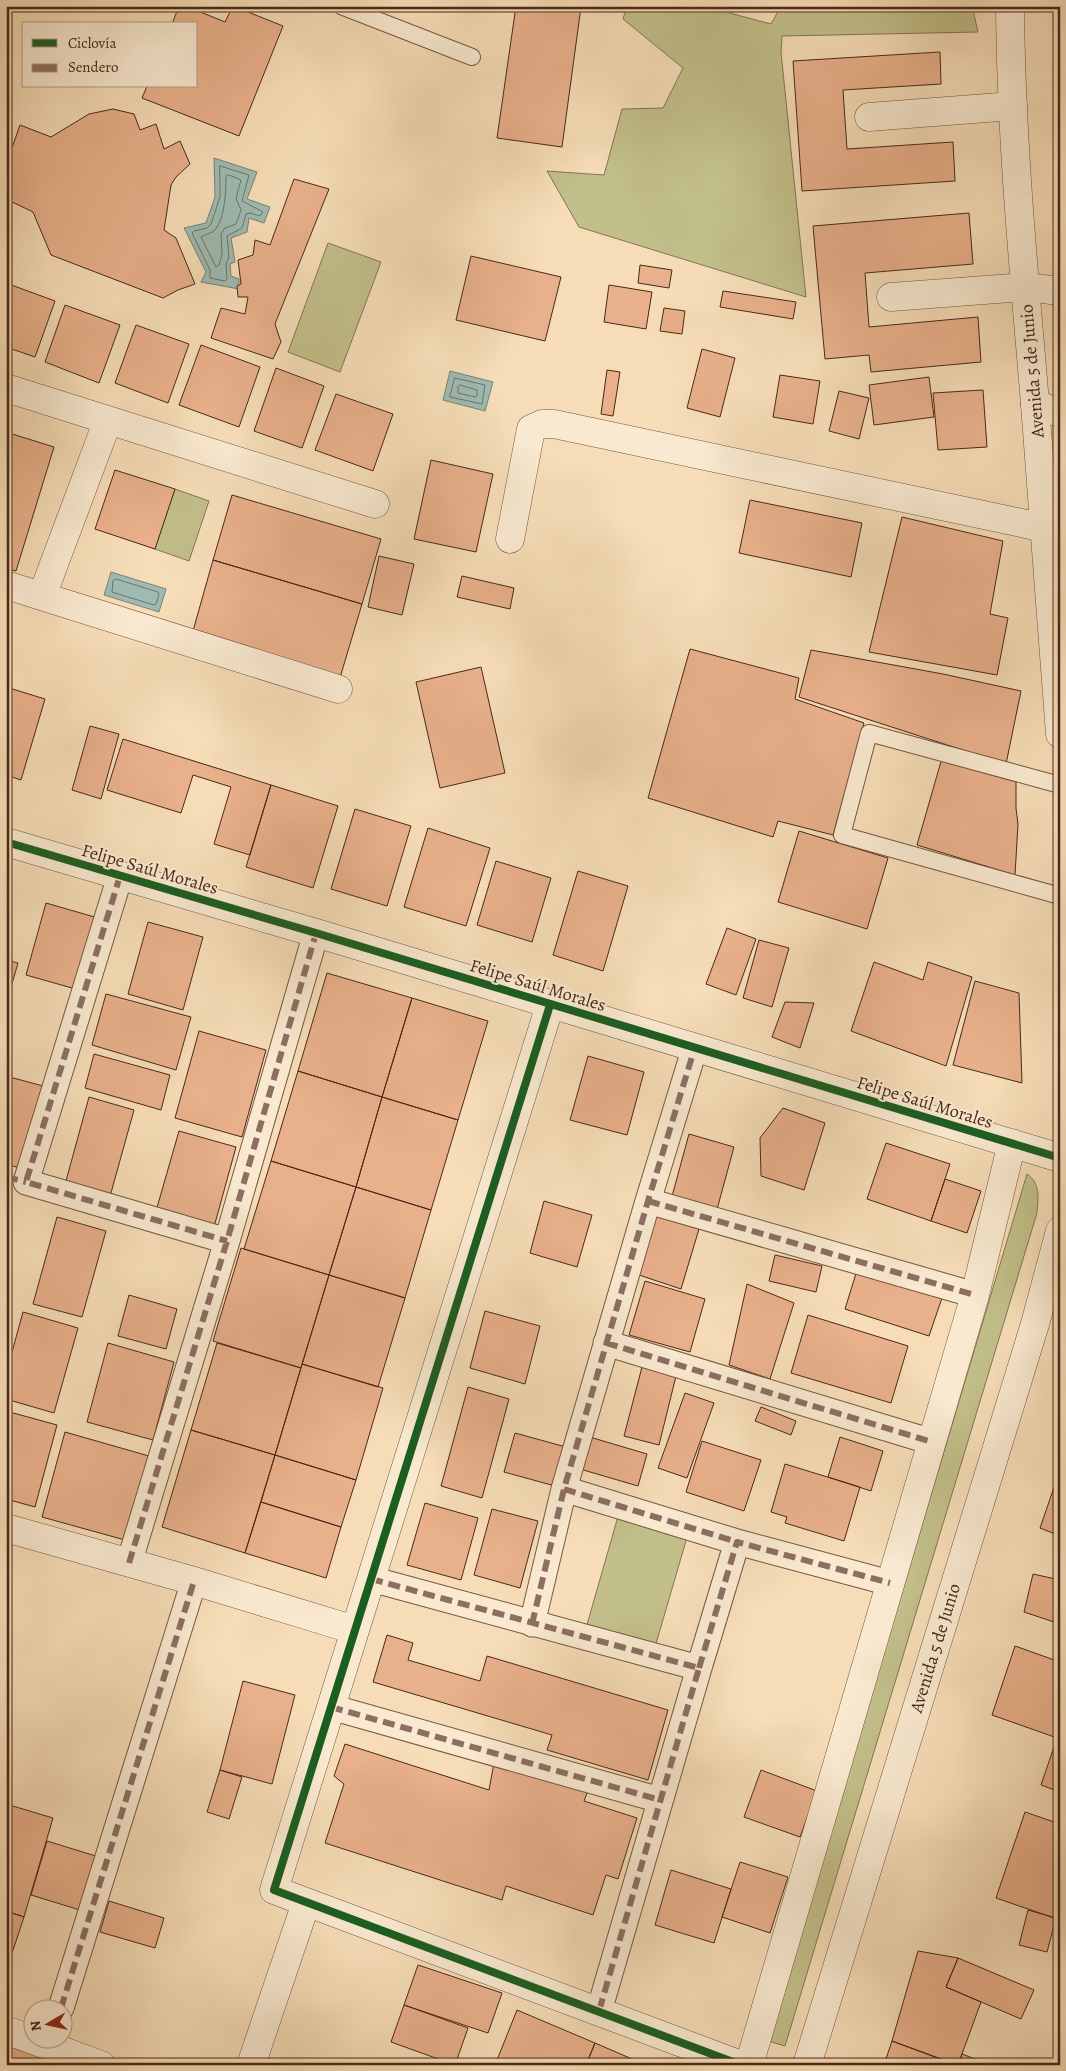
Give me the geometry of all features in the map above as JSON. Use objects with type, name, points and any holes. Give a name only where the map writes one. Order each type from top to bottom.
[{"type":"street","name":"Avenida 5 de Junio","points":[[1010,6],[1013,106],[1025,287],[1060,734]]},
{"type":"street","points":[[869,117],[1013,106]]},
{"type":"street","points":[[891,297],[1025,287],[1060,291]]},
{"type":"street","points":[[6,388],[375,504]]},
{"type":"street","points":[[1035,404],[1060,413]]},
{"type":"street","points":[[42,596],[108,420]]},
{"type":"street","points":[[510,539],[531,429],[542,424],[554,424],[1045,528]]},
{"type":"street","points":[[6,585],[338,689]]},
{"type":"street","name":"Felipe Saúl Morales","points":[[6,842],[316,933],[1060,1158]]},
{"type":"street","points":[[120,876],[16,1179],[227,1241]]},
{"type":"street","points":[[129,1563],[227,1241],[316,933]]},
{"type":"street","points":[[550,1005],[274,1890],[599,2010],[741,2065]]},
{"type":"street","points":[[532,1624],[564,1488],[695,1047]]},
{"type":"street","points":[[749,2065],[975,1295],[1012,1144]]},
{"type":"street","points":[[648,1201],[975,1295]]},
{"type":"street","name":"Avenida 5 de Junio","points":[[807,2065],[1032,1333],[1060,1231]]},
{"type":"street","points":[[606,1343],[932,1442]]},
{"type":"street","points":[[564,1488],[737,1542],[890,1583]]},
{"type":"street","points":[[8,1534],[129,1563],[355,1630]]},
{"type":"street","points":[[599,2010],[737,1542]]},
{"type":"street","points":[[371,1579],[532,1624],[584,1635],[700,1668]]},
{"type":"street","points":[[64,1998],[194,1581]]},
{"type":"street","points":[[331,1707],[660,1800]]},
{"type":"street","points":[[251,2065],[306,1903]]},
{"type":"street","points":[[6,2030],[22,2034]]},
{"type":"street","points":[[63,2048],[101,2065]]},
{"type":"lane","points":[[340,6],[472,57]]},
{"type":"lane","points":[[1060,785],[869,733],[842,835],[1060,896]]},
{"type":"shaded area","points":[[627,6],[703,6],[771,24],[781,6],[972,6],[978,32],[782,36],[781,52],[806,297],[579,227],[547,171],[604,175],[622,109],[663,108],[683,68],[623,19]]},
{"type":"shaded area","points":[[328,243],[381,262],[340,372],[288,352]]},
{"type":"shaded area","points":[[175,489],[209,501],[189,561],[155,549]]},
{"type":"shaded area","points":[[1027,1174],[1037,1187],[1037,1213],[785,2046],[768,2041]]},
{"type":"shaded area","points":[[621,1506],[690,1527],[653,1654],[584,1635]]},
{"type":"water","points":[[214,158],[257,172],[247,199],[270,207],[264,223],[249,218],[247,232],[231,238],[235,262],[230,264],[231,276],[239,279],[239,289],[201,282],[206,272],[184,228],[206,223],[215,197]]},
{"type":"water","points":[[450,371],[493,382],[485,411],[443,400]]},
{"type":"water","points":[[111,572],[166,589],[159,612],[104,595]]},
{"type":"building","points":[[179,6],[186,6],[225,22],[233,6],[283,26],[239,136],[142,98],[146,88],[198,88],[198,22],[173,22]]},
{"type":"building","points":[[516,6],[581,7],[562,147],[497,138]]},
{"type":"building","points":[[940,52],[941,84],[843,90],[847,149],[953,142],[955,181],[802,191],[793,61]]},
{"type":"building","points":[[113,109],[134,114],[140,130],[156,124],[164,149],[180,141],[190,164],[176,177],[171,185],[164,230],[176,238],[195,284],[163,298],[51,255],[33,212],[6,199],[6,165],[20,125],[51,137],[89,114]]},
{"type":"building","points":[[294,179],[329,189],[275,324],[281,342],[273,359],[211,338],[221,308],[245,314],[248,297],[238,297],[237,286],[241,284],[238,260],[253,255],[255,240],[270,245]]},
{"type":"building","points":[[969,213],[973,264],[865,273],[869,327],[978,317],[981,362],[871,372],[869,355],[825,359],[813,226]]},
{"type":"building","points":[[471,256],[561,277],[545,341],[456,320]]},
{"type":"building","points":[[640,265],[672,270],[669,288],[638,283]]},
{"type":"building","points":[[6,283],[55,301],[35,357],[6,347]]},
{"type":"building","points":[[609,285],[652,292],[646,329],[604,322]]},
{"type":"building","points":[[723,291],[796,302],[793,319],[720,307]]},
{"type":"building","points":[[65,305],[120,325],[99,383],[45,362]]},
{"type":"building","points":[[664,308],[685,311],[682,334],[660,331]]},
{"type":"building","points":[[136,325],[189,344],[168,403],[115,383]]},
{"type":"building","points":[[201,345],[260,367],[239,427],[179,405]]},
{"type":"building","points":[[702,349],[735,358],[720,417],[687,408]]},
{"type":"building","points":[[276,368],[324,386],[302,448],[254,431]]},
{"type":"building","points":[[607,370],[620,372],[613,416],[601,414]]},
{"type":"building","points":[[780,375],[820,381],[813,424],[773,417]]},
{"type":"building","points":[[929,377],[934,417],[874,425],[869,385]]},
{"type":"building","points":[[983,390],[987,447],[938,450],[933,393]]},
{"type":"building","points":[[839,391],[869,398],[859,439],[829,431]]},
{"type":"building","points":[[336,394],[393,414],[373,471],[315,450]]},
{"type":"building","points":[[6,432],[54,447],[16,571],[6,568]]},
{"type":"building","points":[[431,460],[493,474],[476,552],[414,539]]},
{"type":"building","points":[[115,470],[175,489],[155,549],[95,529]]},
{"type":"building","points":[[232,495],[381,539],[362,604],[213,560]]},
{"type":"building","points":[[750,500],[862,523],[851,577],[739,553]]},
{"type":"building","points":[[902,517],[1003,541],[990,614],[1008,618],[997,675],[869,652]]},
{"type":"building","points":[[379,556],[414,564],[402,615],[368,607]]},
{"type":"building","points":[[213,560],[362,604],[339,681],[191,638]]},
{"type":"building","points":[[462,576],[514,588],[510,609],[457,597]]},
{"type":"building","points":[[690,649],[799,678],[795,699],[864,723],[833,835],[778,821],[773,837],[648,798]]},
{"type":"building","points":[[811,650],[943,674],[1021,691],[1006,764],[799,697]]},
{"type":"building","points":[[481,667],[505,773],[440,788],[416,682]]},
{"type":"building","points":[[6,687],[45,699],[21,780],[6,775]]},
{"type":"building","points":[[90,726],[119,734],[101,799],[72,790]]},
{"type":"building","points":[[123,739],[271,785],[250,855],[214,844],[231,787],[193,775],[181,813],[107,790]]},
{"type":"building","points":[[942,758],[1016,777],[1018,824],[1015,875],[917,845]]},
{"type":"building","points":[[271,785],[338,806],[313,888],[246,867]]},
{"type":"building","points":[[355,809],[411,826],[387,906],[331,889]]},
{"type":"building","points":[[428,828],[490,848],[466,926],[404,907]]},
{"type":"building","points":[[799,831],[888,858],[867,929],[778,902]]},
{"type":"building","points":[[496,861],[551,878],[532,942],[477,925]]},
{"type":"building","points":[[578,871],[628,886],[603,971],[553,955]]},
{"type":"building","points":[[46,903],[98,918],[79,990],[26,975]]},
{"type":"building","points":[[148,922],[203,937],[183,1010],[128,994]]},
{"type":"building","points":[[727,928],[756,939],[736,995],[706,984]]},
{"type":"building","points":[[759,940],[789,948],[772,1007],[743,998]]},
{"type":"building","points":[[6,960],[18,963],[7,1001],[6,1001]]},
{"type":"building","points":[[874,962],[923,980],[928,962],[972,977],[946,1066],[851,1031]]},
{"type":"building","points":[[327,973],[412,998],[382,1097],[298,1071]]},
{"type":"building","points":[[975,981],[1019,993],[1022,1083],[953,1065]]},
{"type":"building","points":[[106,994],[191,1017],[176,1070],[92,1045]]},
{"type":"building","points":[[412,998],[488,1021],[458,1120],[382,1097]]},
{"type":"building","points":[[785,1002],[814,1003],[800,1048],[772,1037]]},
{"type":"building","points":[[199,1031],[266,1050],[242,1137],[175,1118]]},
{"type":"building","points":[[94,1054],[170,1075],[161,1110],[85,1088]]},
{"type":"building","points":[[588,1056],[644,1072],[627,1135],[570,1120]]},
{"type":"building","points":[[298,1071],[382,1097],[356,1187],[271,1161]]},
{"type":"building","points":[[6,1076],[43,1086],[20,1168],[6,1164]]},
{"type":"building","points":[[89,1097],[134,1110],[109,1200],[64,1188]]},
{"type":"building","points":[[382,1097],[458,1120],[431,1210],[356,1187]]},
{"type":"building","points":[[783,1108],[825,1123],[804,1190],[761,1176],[760,1138]]},
{"type":"building","points":[[179,1131],[236,1147],[214,1227],[156,1211]]},
{"type":"building","points":[[689,1134],[734,1147],[716,1213],[671,1200]]},
{"type":"building","points":[[886,1143],[950,1164],[931,1221],[867,1199]]},
{"type":"building","points":[[271,1161],[356,1187],[329,1275],[244,1249]]},
{"type":"building","points":[[945,1179],[981,1191],[967,1233],[931,1221]]},
{"type":"building","points":[[356,1187],[431,1210],[405,1298],[329,1275]]},
{"type":"building","points":[[544,1201],[592,1215],[577,1267],[530,1253]]},
{"type":"building","points":[[654,1215],[699,1229],[681,1289],[636,1274]]},
{"type":"building","points":[[57,1217],[106,1231],[82,1317],[33,1304]]},
{"type":"building","points":[[241,1248],[329,1275],[301,1368],[213,1341]]},
{"type":"building","points":[[775,1255],[822,1266],[816,1292],[769,1281]]},
{"type":"building","points":[[858,1267],[943,1295],[929,1336],[845,1309]]},
{"type":"building","points":[[329,1275],[405,1298],[378,1387],[302,1364]]},
{"type":"building","points":[[645,1281],[705,1299],[690,1352],[629,1335]]},
{"type":"building","points":[[747,1284],[794,1303],[770,1379],[729,1365]]},
{"type":"building","points":[[129,1295],[177,1309],[166,1349],[118,1336]]},
{"type":"building","points":[[485,1311],[540,1326],[525,1384],[470,1368]]},
{"type":"building","points":[[23,1312],[78,1328],[54,1413],[6,1399],[6,1374]]},
{"type":"building","points":[[808,1315],[908,1346],[891,1403],[791,1373]]},
{"type":"building","points":[[108,1343],[174,1362],[153,1440],[87,1422]]},
{"type":"building","points":[[217,1343],[301,1368],[275,1455],[191,1430]]},
{"type":"building","points":[[643,1363],[677,1372],[659,1445],[624,1436]]},
{"type":"building","points":[[302,1364],[383,1388],[356,1480],[275,1455]]},
{"type":"building","points":[[468,1387],[509,1399],[482,1498],[441,1486]]},
{"type":"building","points":[[685,1393],[714,1403],[687,1478],[658,1468]]},
{"type":"building","points":[[761,1407],[796,1421],[791,1435],[755,1421]]},
{"type":"building","points":[[6,1411],[57,1425],[35,1507],[6,1499]]},
{"type":"building","points":[[191,1430],[275,1455],[245,1553],[162,1527]]},
{"type":"building","points":[[65,1432],[149,1456],[125,1540],[42,1517]]},
{"type":"building","points":[[515,1433],[566,1447],[555,1486],[504,1472]]},
{"type":"building","points":[[583,1435],[647,1454],[638,1486],[573,1467]]},
{"type":"building","points":[[840,1437],[883,1451],[871,1491],[828,1477]]},
{"type":"building","points":[[702,1441],[761,1460],[744,1511],[686,1492]]},
{"type":"building","points":[[275,1455],[356,1480],[341,1527],[261,1502]]},
{"type":"building","points":[[785,1464],[860,1487],[844,1541],[785,1523],[787,1517],[771,1512]]},
{"type":"building","points":[[1060,1470],[1060,1536],[1040,1528]]},
{"type":"building","points":[[261,1502],[341,1527],[326,1578],[245,1553]]},
{"type":"building","points":[[425,1503],[478,1518],[461,1580],[407,1565]]},
{"type":"building","points":[[492,1509],[538,1521],[520,1588],[474,1575]]},
{"type":"building","points":[[1033,1574],[1060,1580],[1060,1624],[1024,1612]]},
{"type":"building","points":[[387,1635],[413,1643],[408,1660],[480,1681],[487,1656],[668,1710],[648,1780],[547,1750],[552,1735],[373,1682]]},
{"type":"building","points":[[1015,1646],[1060,1662],[1060,1739],[992,1715]]},
{"type":"building","points":[[243,1681],[295,1695],[272,1784],[220,1770]]},
{"type":"building","points":[[1056,1741],[1060,1743],[1060,1792],[1041,1785]]},
{"type":"building","points":[[345,1744],[489,1790],[494,1763],[591,1783],[584,1801],[637,1818],[618,1879],[606,1875],[593,1915],[506,1886],[502,1900],[325,1843],[344,1784],[334,1776]]},
{"type":"building","points":[[220,1770],[242,1777],[229,1819],[207,1812]]},
{"type":"building","points":[[761,1770],[817,1791],[800,1837],[744,1817]]},
{"type":"building","points":[[6,1804],[53,1818],[24,1917],[6,1911]]},
{"type":"building","points":[[1025,1812],[1060,1824],[1060,1912],[1057,1919],[996,1898]]},
{"type":"building","points":[[47,1841],[99,1857],[83,1911],[31,1895]]},
{"type":"building","points":[[740,1862],[788,1877],[770,1933],[722,1917]]},
{"type":"building","points":[[671,1870],[731,1889],[714,1943],[655,1925]]},
{"type":"building","points":[[109,1901],[164,1918],[155,1948],[100,1932]]},
{"type":"building","points":[[1028,1910],[1056,1918],[1047,1952],[1019,1945]]},
{"type":"building","points":[[6,1911],[24,1917],[6,1971]]},
{"type":"building","points":[[918,1951],[958,1958],[946,1987],[981,2002],[958,2065],[892,2041]]},
{"type":"building","points":[[958,1958],[1034,1990],[1021,2019],[946,1987]]},
{"type":"building","points":[[418,1965],[502,1993],[488,2033],[404,2005]]},
{"type":"building","points":[[404,2005],[468,2028],[455,2065],[391,2042]]},
{"type":"building","points":[[517,2010],[595,2043],[586,2065],[495,2065]]},
{"type":"building","points":[[892,2041],[956,2065],[884,2065]]},
{"type":"building","points":[[595,2043],[646,2065],[586,2065]]},
{"type":"building","points":[[6,2045],[62,2065],[6,2065]]},
{"type":"building","points":[[962,2054],[983,2062],[982,2065],[958,2065]]},
{"type":"marked path","points":[[120,876],[26,1182],[227,1241]]},
{"type":"marked path","points":[[129,1563],[227,1241],[316,933]]},
{"type":"marked path","points":[[532,1624],[564,1489],[695,1047]]},
{"type":"marked path","points":[[6,1177],[26,1182]]},
{"type":"marked path","points":[[648,1201],[975,1295]]},
{"type":"marked path","points":[[606,1343],[932,1442]]},
{"type":"marked path","points":[[564,1489],[737,1542]]},
{"type":"marked path","points":[[699,1668],[737,1542],[890,1583]]},
{"type":"marked path","points":[[371,1579],[699,1668],[599,2011]]},
{"type":"marked path","points":[[64,1998],[194,1581]]},
{"type":"marked path","points":[[331,1707],[660,1800]]},
{"type":"cycle path","points":[[6,842],[316,933],[1060,1158]]},
{"type":"cycle path","points":[[550,1005],[274,1890],[741,2065]]}]
